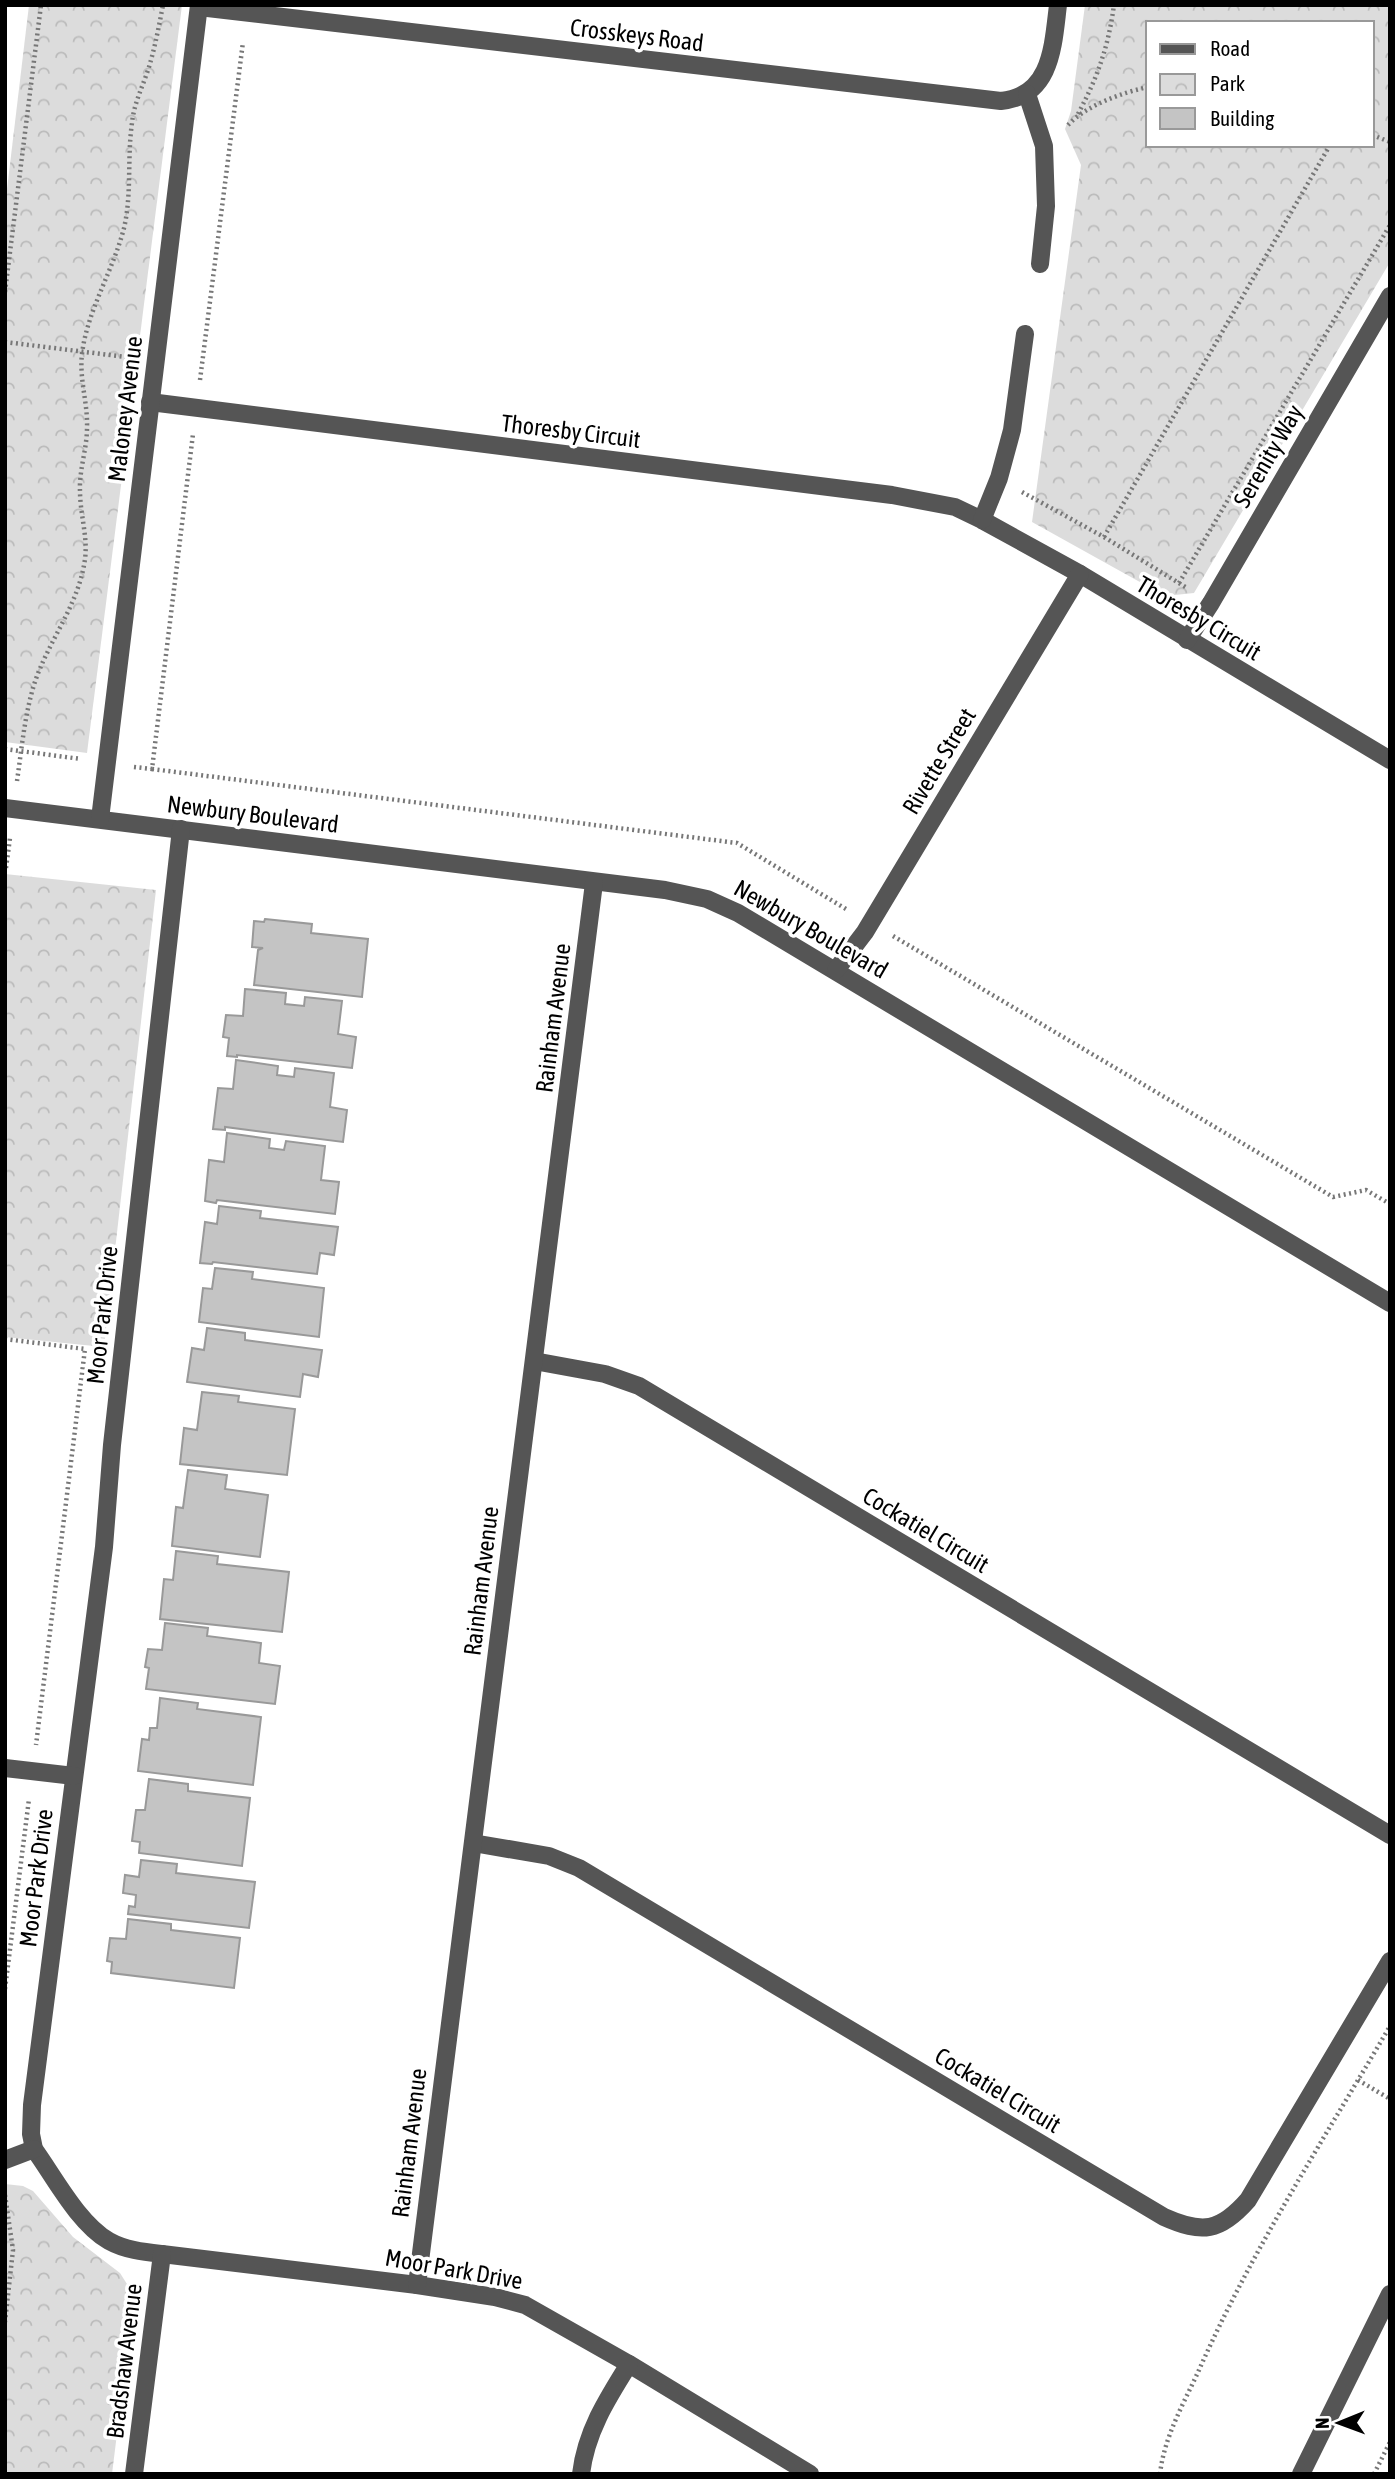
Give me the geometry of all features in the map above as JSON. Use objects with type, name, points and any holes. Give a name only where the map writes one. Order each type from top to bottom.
[{"type":"street","points":[[1040,264],[1046,206],[1044,146],[1027,94],[1039,82],[1047,68],[1058,5]]},
{"type":"street","name":"Crosskeys Road","points":[[199,6],[982,101],[1014,100],[1027,94]]},
{"type":"street","name":"Maloney Avenue","points":[[100,818],[199,6]]},
{"type":"street","name":"Serenity Way","points":[[1187,640],[1390,296]]},
{"type":"street","points":[[982,520],[999,478],[1012,430],[1025,334]]},
{"type":"street","name":"Thoresby Circuit","points":[[150,402],[892,495],[955,507],[1080,574],[1390,760]]},
{"type":"street","name":"Rivette Street","points":[[836,970],[865,932],[1080,574]]},
{"type":"street","name":"Newbury Boulevard","points":[[9,809],[100,818],[665,890],[707,899],[738,913],[836,970],[1390,1303]]},
{"type":"street","name":"Moor Park Drive","points":[[181,829],[116,1405],[104,1547],[32,2105],[31,2134],[34,2149],[93,2230],[111,2242],[130,2249],[162,2254],[416,2285],[495,2297],[525,2305],[629,2364],[810,2474]]},
{"type":"street","name":"Rainham Avenue","points":[[416,2285],[594,883]]},
{"type":"street","name":"Cockatiel Circuit","points":[[534,1360],[605,1374],[639,1386],[1390,1835]]},
{"type":"street","points":[[5,1768],[74,1776]]},
{"type":"street","name":"Cockatiel Circuit","points":[[473,1843],[548,1856],[579,1868],[1164,2217],[1184,2226],[1198,2228],[1216,2226],[1232,2218],[1248,2200],[1390,1961]]},
{"type":"street","points":[[5,2160],[34,2149]]},
{"type":"street","name":"Bradshaw Avenue","points":[[134,2474],[162,2254]]},
{"type":"street","points":[[1301,2474],[1390,2294]]},
{"type":"street","points":[[581,2474],[592,2427],[629,2364]]},
{"type":"path","points":[[5,292],[41,5]]},
{"type":"path","points":[[6,868],[9,809],[37,677],[67,618],[85,560],[86,544],[79,490],[88,426],[81,374],[82,351],[124,226],[135,104],[157,37],[163,5]]},
{"type":"path","points":[[1065,129],[1078,114],[1106,54],[1114,5]]},
{"type":"path","points":[[5,750],[152,769],[246,13]]},
{"type":"path","points":[[1078,114],[1098,104],[1146,88]]},
{"type":"path","points":[[1104,537],[1330,147]]},
{"type":"path","points":[[1179,583],[1390,225]]},
{"type":"path","points":[[5,342],[155,360]]},
{"type":"path","points":[[999,478],[1104,537],[1211,603]]},
{"type":"path","points":[[5,1339],[85,1349],[5,1989]]},
{"type":"path","points":[[1160,2474],[1171,2431],[1228,2304],[1390,2026]]},
{"type":"path","points":[[1358,2080],[1390,2099]]},
{"type":"path","points":[[5,2195],[13,2250],[5,2322]]},
{"type":"path","points":[[1374,2474],[1390,2442]]},
{"type":"green space","points":[[29,5],[182,5],[87,753],[5,742],[5,206]]},
{"type":"green space","points":[[1085,5],[1390,5],[1390,262],[1194,593],[1165,596],[1032,522],[1081,165],[1065,129],[1071,111]]},
{"type":"green space","points":[[5,874],[156,890],[104,1347],[5,1337]]},
{"type":"green space","points":[[5,2184],[23,2186],[33,2191],[73,2237],[120,2273],[132,2292],[136,2303],[135,2315],[126,2361],[112,2474],[5,2474]]},
{"type":"building","points":[[265,919],[312,924],[311,933],[368,939],[362,997],[254,985],[258,950],[263,948],[252,947],[254,921],[264,922]]},
{"type":"building","points":[[245,989],[286,993],[285,1004],[304,1006],[305,997],[342,1001],[338,1034],[356,1037],[352,1068],[227,1056],[229,1038],[223,1037],[226,1015],[243,1016]]},
{"type":"building","points":[[236,1060],[278,1066],[277,1075],[294,1077],[295,1068],[334,1073],[330,1107],[347,1110],[343,1142],[225,1127],[225,1130],[213,1129],[218,1088],[233,1089]]},
{"type":"building","points":[[227,1133],[270,1139],[269,1148],[284,1150],[286,1141],[325,1146],[321,1180],[339,1182],[335,1214],[217,1200],[216,1203],[205,1201],[209,1160],[224,1162]]},
{"type":"building","points":[[219,1206],[261,1211],[260,1218],[338,1227],[334,1255],[320,1253],[317,1274],[213,1262],[200,1263],[205,1222],[217,1224]]},
{"type":"building","points":[[215,1268],[253,1272],[252,1279],[324,1288],[319,1337],[199,1322],[203,1288],[212,1289]]},
{"type":"building","points":[[207,1328],[245,1333],[245,1340],[322,1350],[318,1377],[303,1374],[300,1397],[187,1382],[192,1348],[204,1350]]},
{"type":"building","points":[[202,1392],[239,1396],[238,1402],[295,1409],[287,1475],[180,1464],[184,1428],[197,1430]]},
{"type":"building","points":[[188,1470],[227,1475],[225,1489],[268,1495],[260,1557],[172,1546],[176,1507],[183,1508]]},
{"type":"building","points":[[176,1551],[218,1556],[217,1564],[289,1572],[282,1632],[160,1619],[164,1579],[173,1580]]},
{"type":"building","points":[[165,1623],[208,1628],[207,1636],[261,1643],[259,1663],[280,1666],[275,1704],[146,1689],[148,1649],[162,1650]]},
{"type":"building","points":[[160,1698],[198,1703],[197,1709],[261,1717],[253,1785],[138,1771],[142,1739],[149,1740],[150,1728],[157,1728]]},
{"type":"building","points":[[149,1779],[188,1784],[188,1791],[250,1798],[242,1866],[139,1853],[140,1842],[132,1841],[136,1810],[145,1810]]},
{"type":"building","points":[[141,1860],[177,1864],[176,1873],[255,1882],[249,1928],[128,1914],[129,1906],[135,1907],[136,1895],[123,1893],[125,1875],[139,1877]]},
{"type":"building","points":[[128,1919],[171,1924],[171,1930],[240,1938],[234,1988],[111,1973],[112,1962],[107,1961],[110,1938],[126,1939]]}]
